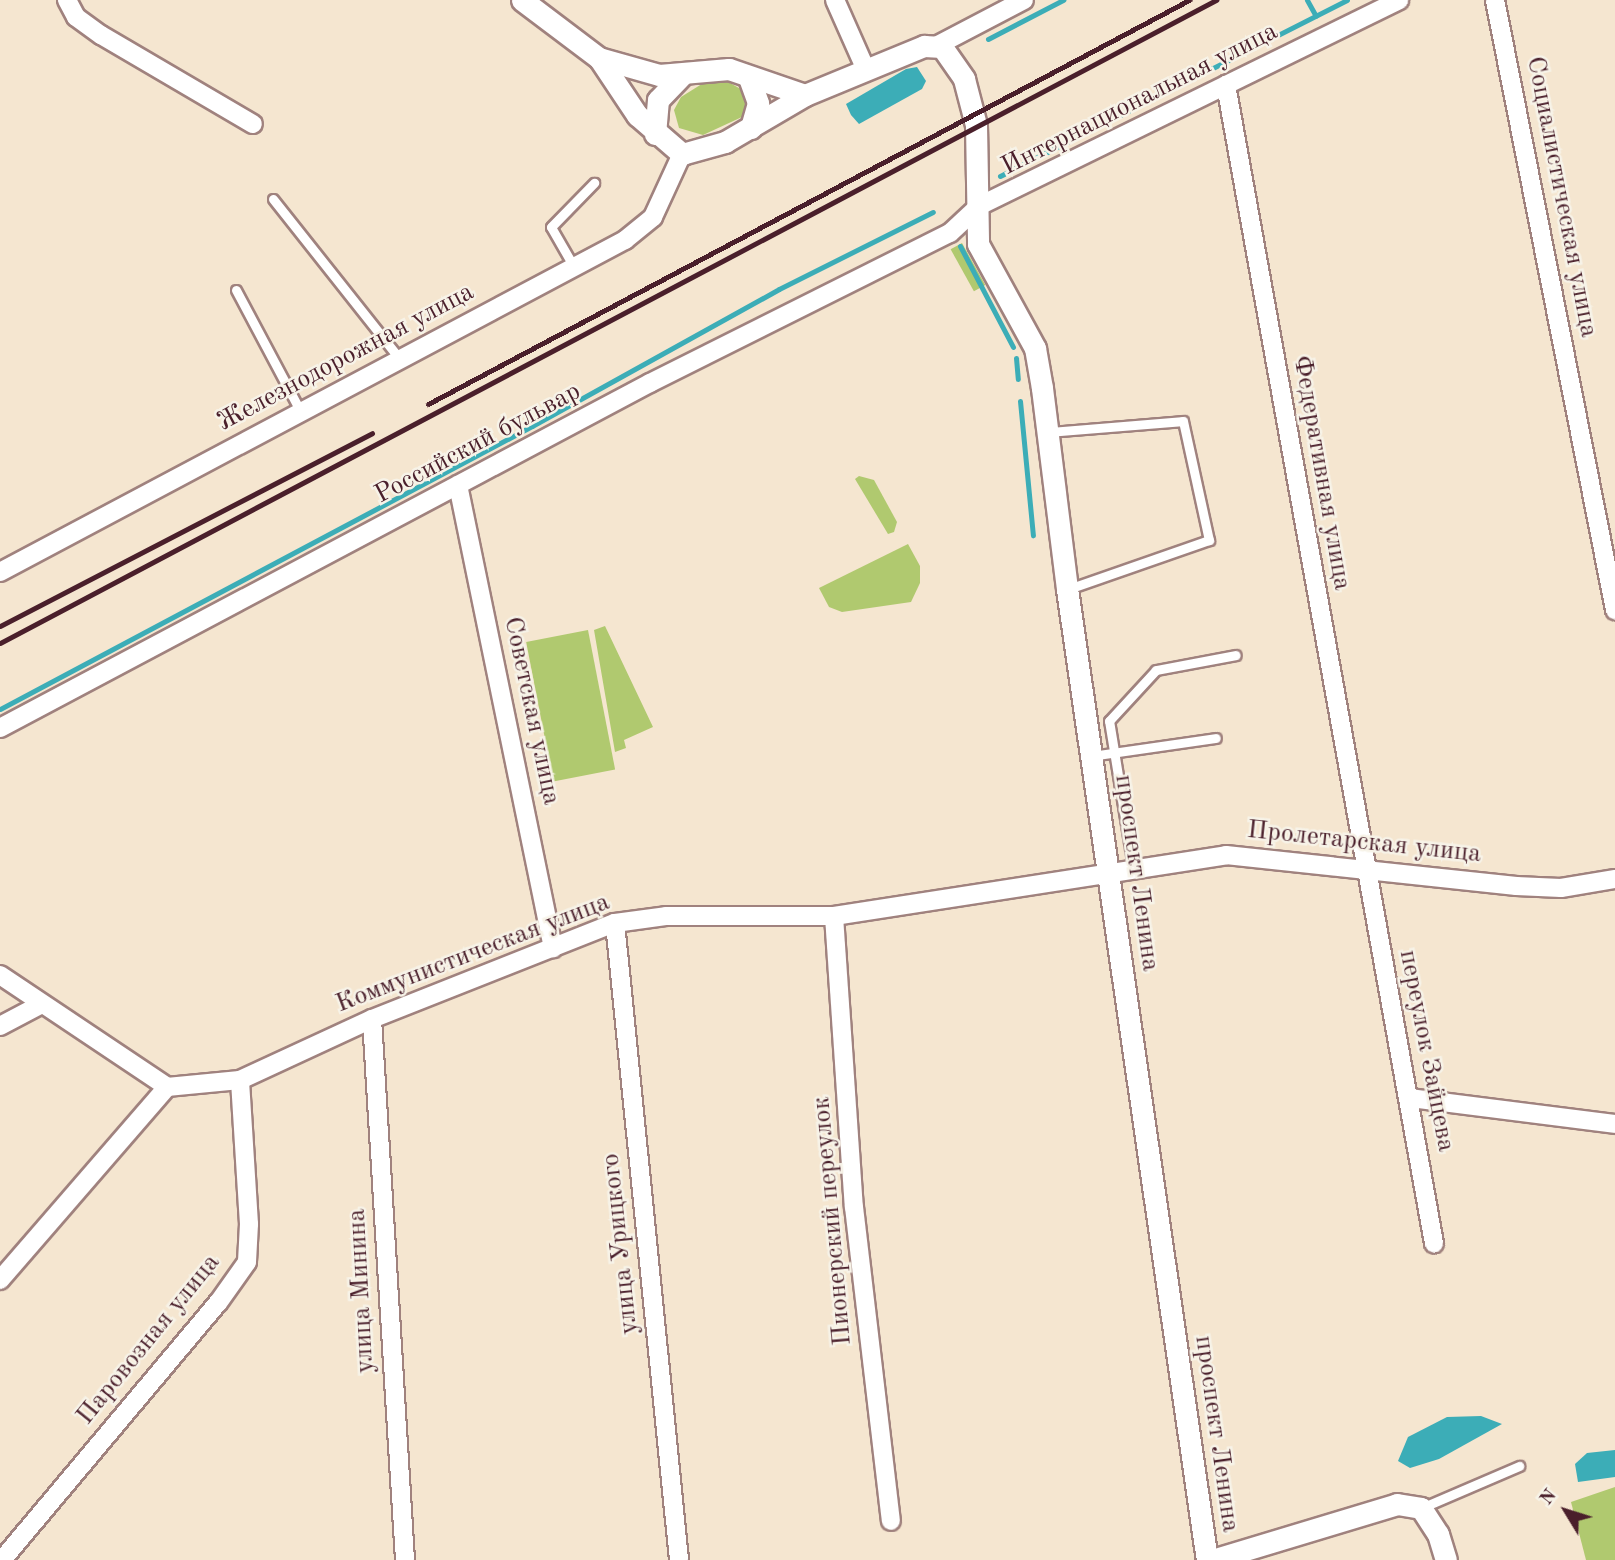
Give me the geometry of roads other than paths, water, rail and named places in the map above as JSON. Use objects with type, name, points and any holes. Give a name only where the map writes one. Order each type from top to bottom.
[{"type":"street","points":[[67,0],[76,18],[101,35],[253,124]]},
{"type":"street","points":[[522,0],[599,58],[655,134],[682,154],[705,151],[751,128],[805,95],[931,46],[1024,0]]},
{"type":"street","points":[[835,0],[866,70]]},
{"type":"street","name":"Интернациональная улица","points":[[979,206],[1399,0]]},
{"type":"street","name":"Социалистическая улица","points":[[1495,0],[1615,610]]},
{"type":"street","name":"проспект Ленина","points":[[931,46],[953,59],[971,100],[979,206],[978,244],[1035,348],[1108,874],[1210,1560]]},
{"type":"street","points":[[599,58],[647,72],[682,75],[712,68],[805,95]]},
{"type":"street","points":[[655,134],[658,100],[682,75]]},
{"type":"street","points":[[749,78],[758,103],[751,128]]},
{"type":"street","name":"Федеративная улица","points":[[1226,85],[1364,870]]},
{"type":"street","name":"Железнодорожная улица","points":[[0,572],[625,240],[653,217],[682,154]]},
{"type":"street","name":"Российский бульвар","points":[[0,728],[458,485],[950,233],[979,206]]},
{"type":"street","name":"Советская улица","points":[[458,485],[553,948]]},
{"type":"street","name":"Пролетарская улица","points":[[1108,874],[1133,867],[1226,855],[1561,888],[1615,879]]},
{"type":"street","name":"переулок Зайцева","points":[[1364,870],[1410,1098],[1434,1243]]},
{"type":"street","name":"Коммунистическая улица","points":[[167,1087],[240,1080],[372,1019],[615,923],[666,916],[834,916],[1108,874]]},
{"type":"street","name":"Пионерский переулок","points":[[834,916],[854,1207],[891,1521]]},
{"type":"street","name":"улица Урицкого","points":[[615,923],[679,1560]]},
{"type":"street","points":[[0,975],[40,1005],[167,1087],[0,1280]]},
{"type":"street","points":[[0,1026],[40,1005]]},
{"type":"street","name":"улица Минина","points":[[372,1019],[405,1560]]},
{"type":"street","name":"Паровозная улица","points":[[2,1560],[218,1303],[247,1262],[249,1224],[240,1080]]},
{"type":"street","points":[[1410,1098],[1615,1124]]},
{"type":"street","points":[[1210,1560],[1397,1504],[1421,1508],[1438,1534],[1446,1560]]},
{"type":"lane","points":[[574,267],[551,227],[594,183]]},
{"type":"lane","points":[[273,199],[399,358]]},
{"type":"lane","points":[[236,290],[301,412]]},
{"type":"lane","points":[[1048,432],[1143,421],[1183,421],[1209,540],[1067,590]]},
{"type":"lane","points":[[1133,867],[1109,720],[1157,670],[1236,655]]},
{"type":"lane","points":[[1091,756],[1216,738]]},
{"type":"lane","points":[[1421,1508],[1519,1466]]},
{"type":"water","points":[[917,67],[926,81],[922,89],[859,124],[851,115],[846,104],[906,69]]},
{"type":"water","points":[[1481,1416],[1502,1424],[1439,1459],[1410,1468],[1398,1461],[1408,1437],[1447,1417]]},
{"type":"water","points":[[1615,1450],[1615,1477],[1578,1482],[1575,1464],[1587,1453]]},
{"type":"waterway","points":[[988,39],[1063,0]]},
{"type":"waterway","points":[[1307,0],[1316,16]]},
{"type":"waterway","points":[[1000,176],[1347,0]]},
{"type":"waterway","points":[[0,709],[532,426],[779,289],[933,212]]},
{"type":"waterway","points":[[960,246],[1013,347]]},
{"type":"waterway","points":[[1016,358],[1018,379]]},
{"type":"waterway","points":[[1020,401],[1033,535]]},
{"type":"railway","points":[[428,404],[1189,0]]},
{"type":"railway","points":[[0,643],[1216,0]]},
{"type":"railway","points":[[0,626],[372,433]]}]
